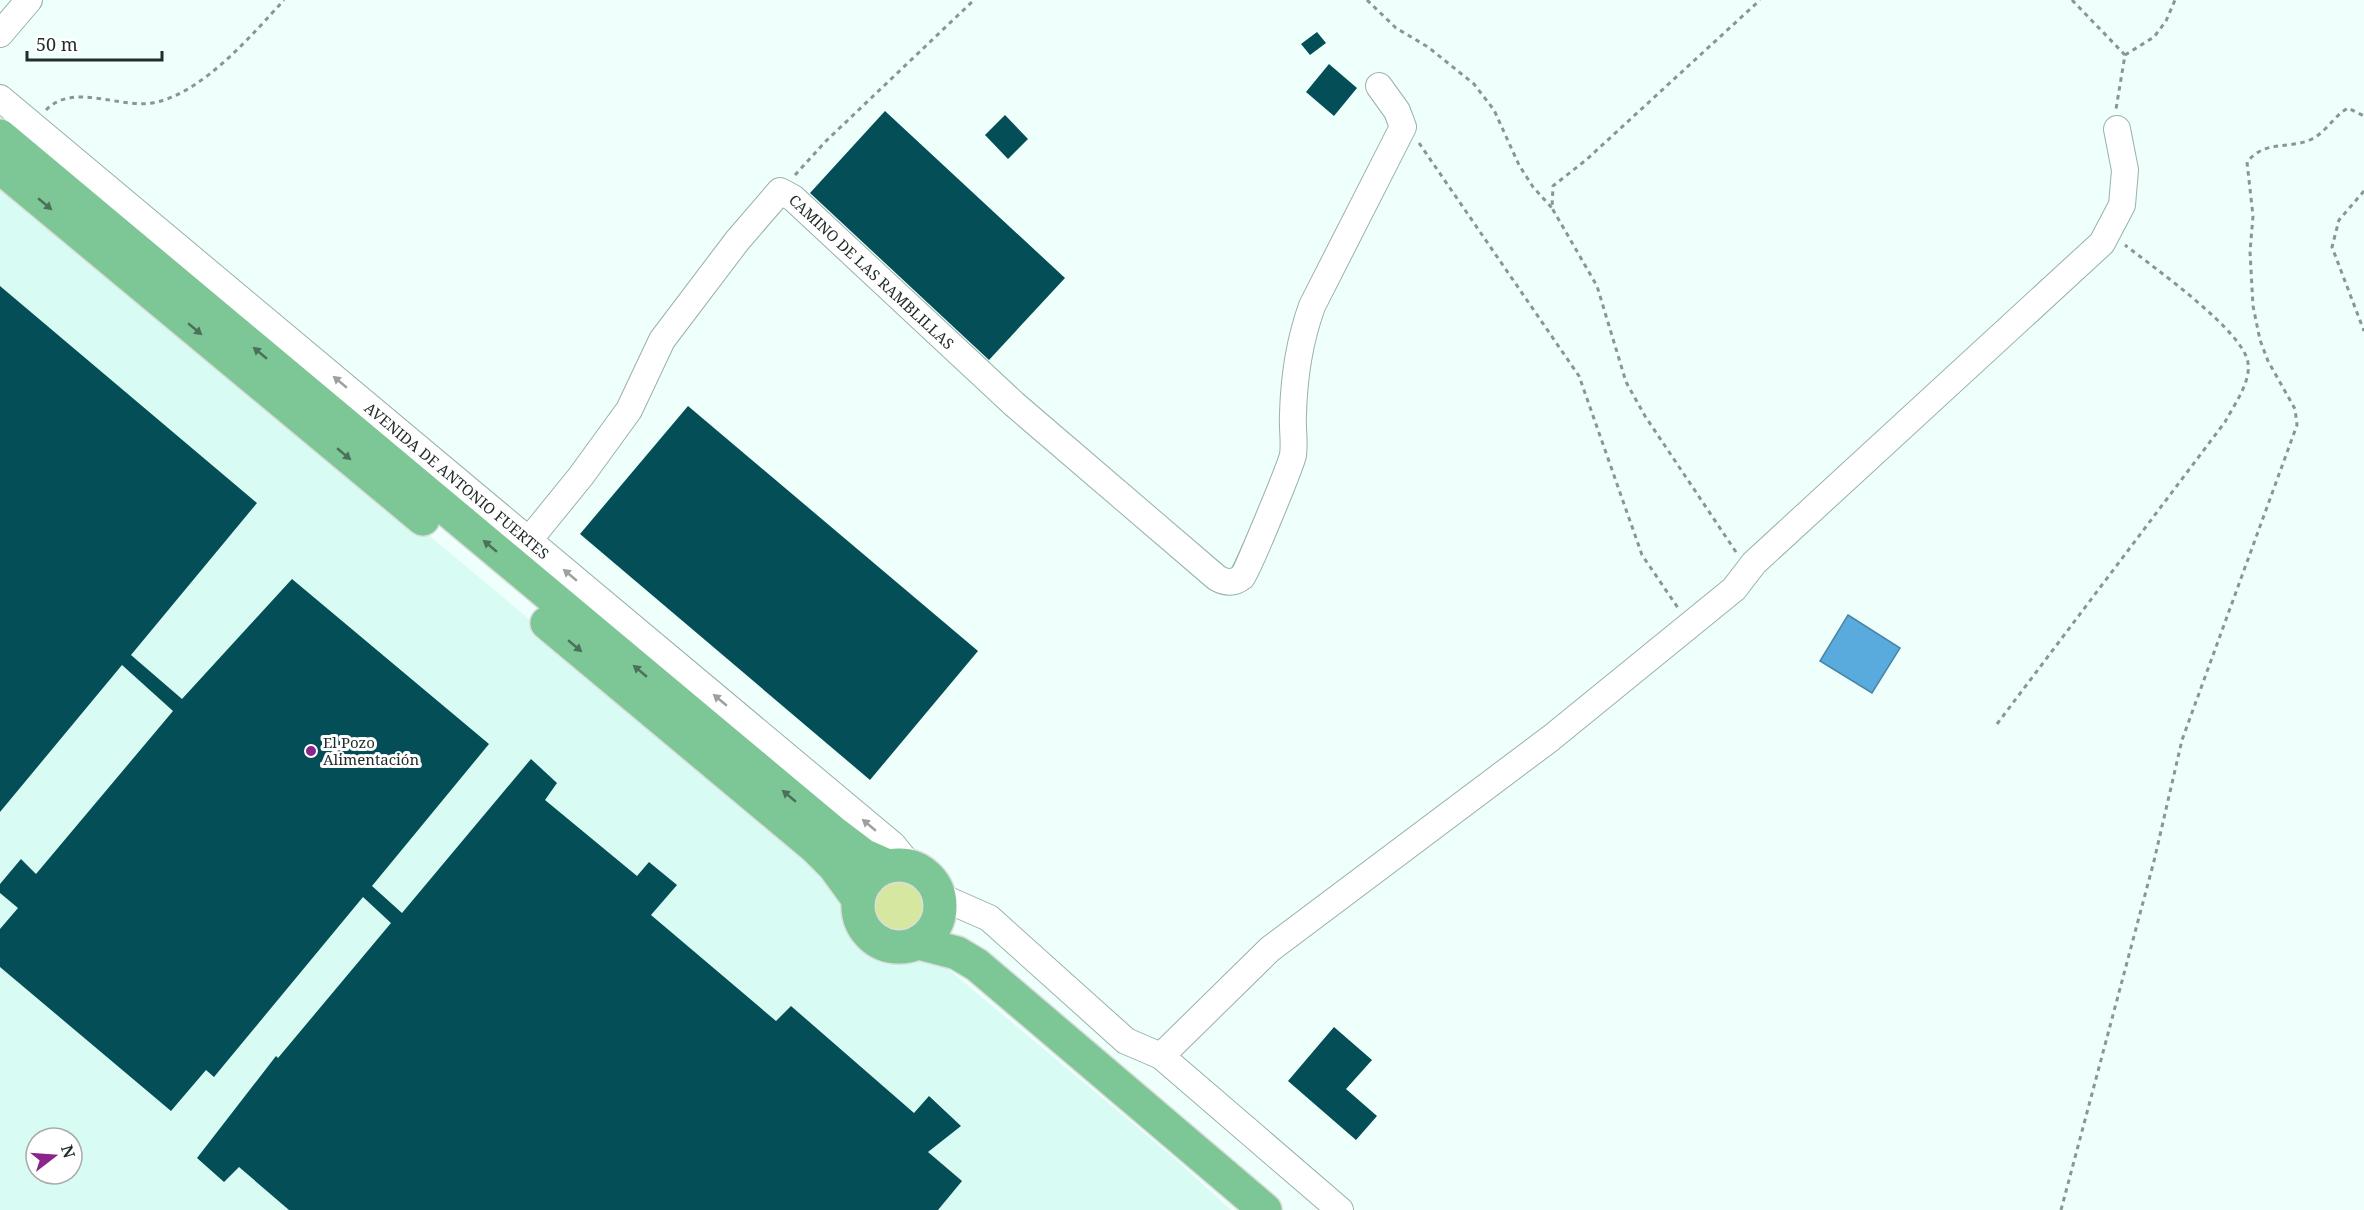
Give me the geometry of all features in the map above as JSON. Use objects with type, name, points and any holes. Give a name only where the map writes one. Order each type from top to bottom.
[{"type":"main road","name":"AVENIDA DE ANTONIO FUERTES","points":[[0,136],[834,833],[863,855],[899,866]]},
{"type":"main road","points":[[0,167],[814,847],[834,866],[858,899],[862,926],[870,936],[894,948],[919,943],[957,953],[977,965],[1265,1210]]},
{"type":"main road","points":[[858,899],[868,879],[899,866],[928,878],[977,965]]},
{"type":"main road","points":[[919,943],[934,928],[940,902]]},
{"type":"street","points":[[0,34],[29,0]]},
{"type":"street","points":[[1379,86],[1397,111],[1403,127]]},
{"type":"street","name":"AVENIDA DE ANTONIO FUERTES","points":[[0,98],[893,844],[899,866]]},
{"type":"street","name":"CAMINO DE LAS RAMBLILLAS","points":[[529,540],[581,476],[629,410],[662,340],[737,241],[780,191],[793,198],[1014,404],[1217,578],[1226,583],[1235,582],[1244,575],[1254,557],[1268,515],[1293,456],[1296,363],[1308,317],[1403,127]]},
{"type":"street","points":[[1161,1056],[1270,950],[1551,738],[1734,589],[1748,571],[2093,251],[2108,231],[2122,205],[2125,170],[2117,129]]},
{"type":"street","points":[[940,902],[989,918],[1126,1041],[1161,1056],[1331,1206]]},
{"type":"path","points":[[33,125],[49,107],[75,97],[139,105],[156,103],[181,93],[231,53],[284,0]]},
{"type":"path","points":[[780,191],[826,141],[974,0]]},
{"type":"path","points":[[1366,0],[1396,28],[1428,47],[1474,84],[1494,110],[1519,165],[1533,187],[1552,208],[1597,286],[1626,382],[1645,416],[1723,529],[1748,571]]},
{"type":"path","points":[[1552,208],[1553,186],[1612,137],[1760,0]]},
{"type":"path","points":[[2072,0],[2124,55],[2123,74],[2116,101],[2117,129]]},
{"type":"path","points":[[2124,55],[2154,37],[2166,21],[2175,0]]},
{"type":"path","points":[[2061,1210],[2154,861],[2182,740],[2297,425],[2295,409],[2268,361],[2260,340],[2253,306],[2250,252],[2253,216],[2247,162],[2256,151],[2311,139],[2324,131],[2338,114],[2348,108],[2364,116]]},
{"type":"path","points":[[1403,127],[1427,152],[1579,376],[1642,555],[1689,626]]},
{"type":"path","points":[[2364,191],[2339,220],[2332,247],[2364,332]]},
{"type":"path","points":[[1997,724],[2225,423],[2248,375],[2245,350],[2222,324],[2108,231]]},
{"type":"shaded area","points":[[0,177],[1173,1157],[1231,1210],[0,1210]]},
{"type":"green space","points":[[899,870],[913,873],[925,881],[933,893],[936,907],[933,921],[925,933],[913,941],[899,944],[885,941],[873,933],[865,921],[862,907],[865,893],[873,881],[885,873]]},
{"type":"water","points":[[1848,615],[1900,648],[1872,693],[1820,661]]},
{"type":"building","points":[[1317,32],[1326,43],[1310,55],[1301,44]]},
{"type":"building","points":[[1329,64],[1357,88],[1334,116],[1306,92]]},
{"type":"building","points":[[885,111],[1065,278],[989,360],[810,193]]},
{"type":"building","points":[[1005,115],[1028,139],[1008,159],[985,135]]},
{"type":"building","name":"El Pozo Alimentación","points":[[0,286],[257,503],[131,655],[182,699],[292,579],[489,744],[372,886],[402,913],[531,759],[557,783],[545,800],[637,876],[649,862],[677,885],[651,915],[776,1021],[791,1006],[914,1113],[929,1096],[961,1126],[928,1152],[962,1181],[938,1210],[289,1210],[239,1167],[224,1182],[197,1158],[276,1056],[278,1058],[391,923],[363,897],[214,1077],[206,1070],[171,1111],[0,967],[0,929],[18,908],[0,893],[0,884],[21,859],[36,874],[173,711],[122,665],[0,812]]},
{"type":"building","points":[[688,406],[978,651],[870,780],[580,534]]},
{"type":"building","points":[[1334,1027],[1372,1060],[1346,1089],[1377,1116],[1356,1140],[1288,1081]]},
{"type":"place","name":"El Pozo Alimentación","points":[[311,751]]}]
